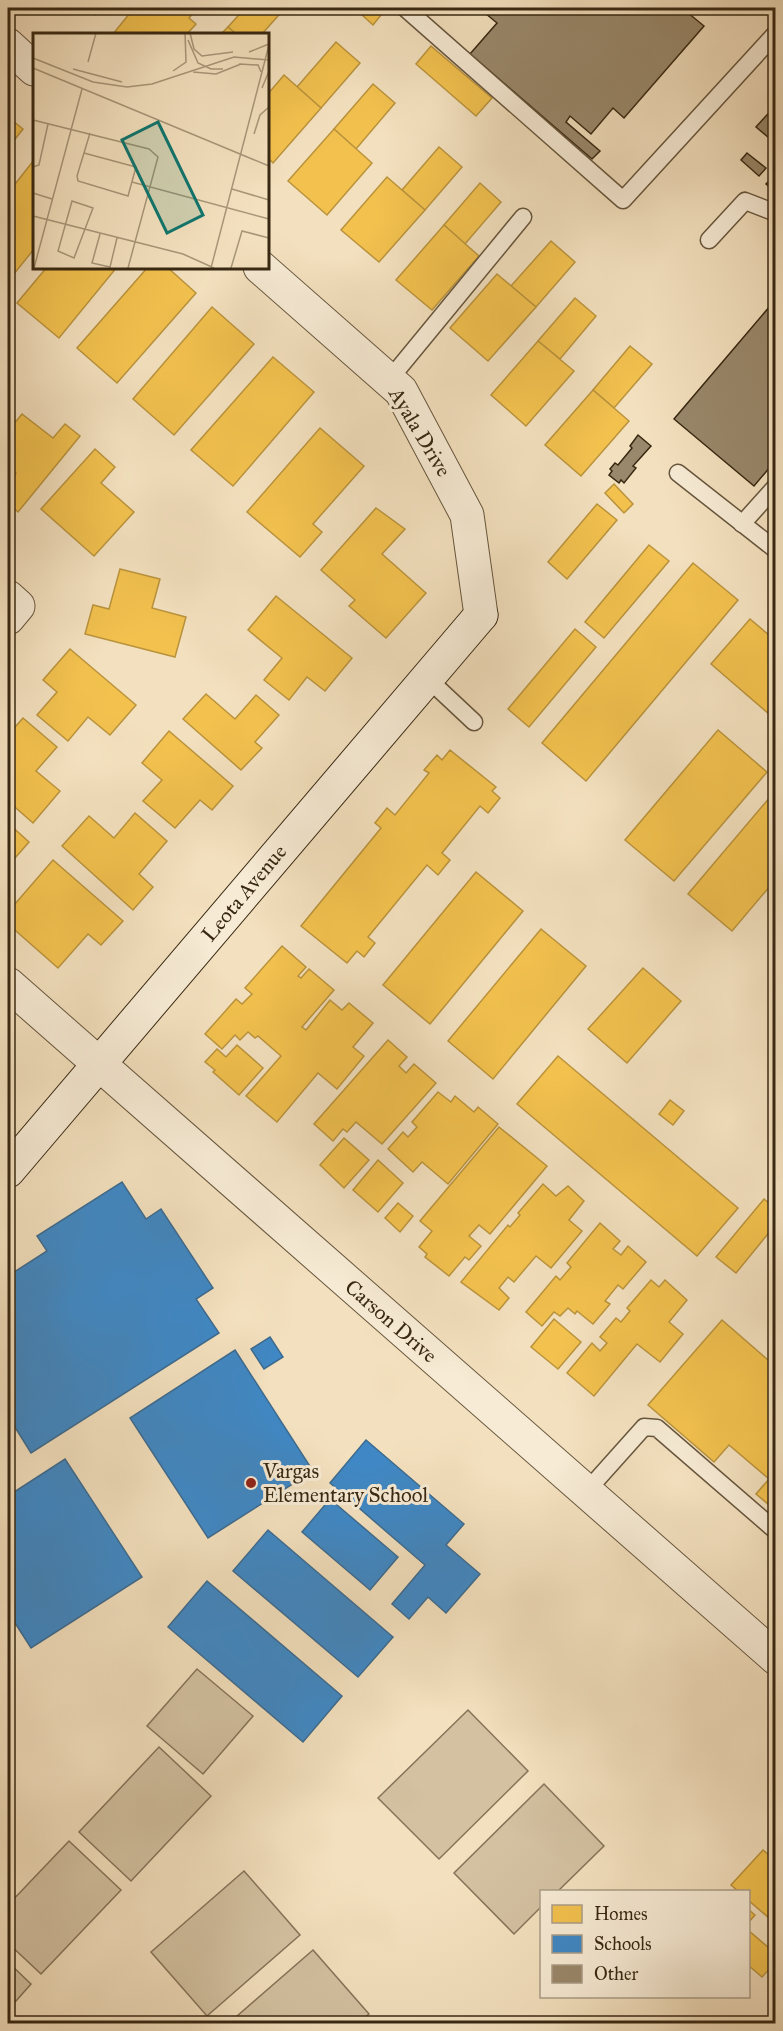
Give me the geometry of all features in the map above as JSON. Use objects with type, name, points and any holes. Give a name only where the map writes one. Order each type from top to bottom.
[{"type":"street","points":[[8,45],[33,68]]},
{"type":"street","name":"Ayala Drive","points":[[261,268],[401,391],[467,515],[481,615]]},
{"type":"street","name":"Leota Avenue","points":[[8,1171],[481,615]]},
{"type":"street","name":"Carson Drive","points":[[8,984],[585,1493],[776,1658]]},
{"type":"lane","points":[[405,8],[623,200],[776,33]]},
{"type":"lane","points":[[709,240],[746,201],[776,213]]},
{"type":"lane","points":[[389,380],[523,217]]},
{"type":"lane","points":[[678,473],[776,550]]},
{"type":"lane","points":[[742,524],[776,486]]},
{"type":"lane","points":[[426,677],[474,722]]},
{"type":"lane","points":[[585,1493],[644,1427],[657,1428],[776,1531]]},
{"type":"shaded area","points":[[197,1669],[253,1716],[203,1774],[147,1726]]},
{"type":"shaded area","points":[[468,1710],[528,1771],[439,1859],[378,1798]]},
{"type":"shaded area","points":[[159,1747],[211,1796],[131,1881],[79,1832]]},
{"type":"shaded area","points":[[544,1784],[604,1846],[559,1890],[540,1890],[540,1908],[514,1934],[454,1873]]},
{"type":"shaded area","points":[[69,1841],[121,1890],[41,1974],[8,1943],[8,1905]]},
{"type":"shaded area","points":[[244,1871],[300,1935],[207,2016],[151,1952]]},
{"type":"shaded area","points":[[313,1950],[369,2014],[358,2023],[229,2023]]},
{"type":"shaded area","points":[[8,1962],[31,1984],[8,2010]]},
{"type":"building: Homes","points":[[86,8],[101,8],[95,15]]},
{"type":"building: Homes","points":[[134,8],[198,8],[189,18],[196,24],[188,33],[114,33]]},
{"type":"building: Homes","points":[[245,8],[285,8],[263,33],[235,33],[228,27]]},
{"type":"building: Homes","points":[[369,8],[374,8],[382,14],[373,25],[362,15]]},
{"type":"building: Homes","points":[[228,27],[235,33],[222,33]]},
{"type":"building: Homes","points":[[336,42],[360,63],[321,108],[297,87]]},
{"type":"building: Homes","points":[[431,46],[492,98],[476,116],[416,64]]},
{"type":"building: Homes","points":[[284,75],[321,108],[273,163],[268,158],[268,94]]},
{"type":"building: Homes","points":[[373,84],[395,103],[356,149],[334,129]]},
{"type":"building: Homes","points":[[8,117],[23,129],[8,148]]},
{"type":"building: Homes","points":[[334,129],[372,163],[327,215],[288,181]]},
{"type":"building: Homes","points":[[439,147],[462,167],[425,210],[402,190]]},
{"type":"building: Homes","points":[[33,161],[33,250],[10,279],[8,277],[8,193]]},
{"type":"building: Homes","points":[[387,177],[425,210],[379,262],[341,230]]},
{"type":"building: Homes","points":[[480,183],[501,202],[465,244],[444,225]]},
{"type":"building: Homes","points":[[444,225],[479,256],[432,310],[396,280]]},
{"type":"building: Homes","points":[[551,241],[575,262],[536,307],[511,286]]},
{"type":"building: Homes","points":[[46,268],[116,268],[59,338],[17,303]]},
{"type":"building: Homes","points":[[147,268],[168,268],[196,293],[117,383],[77,348]]},
{"type":"building: Homes","points":[[497,274],[536,307],[488,361],[450,328]]},
{"type":"building: Homes","points":[[575,298],[596,316],[560,359],[538,341]]},
{"type":"building: Homes","points":[[212,307],[254,344],[174,435],[133,399]]},
{"type":"building: Homes","points":[[538,341],[574,371],[526,426],[491,395]]},
{"type":"building: Homes","points":[[630,346],[652,364],[614,408],[593,390]]},
{"type":"building: Homes","points":[[273,357],[314,392],[233,486],[191,450]]},
{"type":"building: Homes","points":[[593,390],[629,421],[581,476],[545,445]]},
{"type":"building: Homes","points":[[22,414],[53,438],[65,424],[80,436],[18,512],[8,503],[8,484],[16,473],[8,466],[8,431]]},
{"type":"building: Homes","points":[[320,428],[364,466],[313,524],[322,532],[300,557],[247,512]]},
{"type":"building: Homes","points":[[95,449],[115,467],[101,483],[134,512],[94,556],[41,509]]},
{"type":"building: Homes","points":[[614,484],[633,504],[624,513],[605,493]]},
{"type":"building: Homes","points":[[597,504],[617,520],[567,579],[548,562]]},
{"type":"building: Homes","points":[[376,508],[405,529],[382,554],[426,593],[386,638],[349,606],[355,600],[321,570]]},
{"type":"building: Homes","points":[[649,545],[669,561],[604,638],[585,622]]},
{"type":"building: Homes","points":[[693,563],[738,600],[586,781],[542,743]]},
{"type":"building: Homes","points":[[120,569],[160,579],[152,608],[186,617],[175,657],[85,634],[93,605],[109,609]]},
{"type":"building: Homes","points":[[276,596],[352,658],[325,691],[307,677],[289,700],[264,680],[282,658],[248,630]]},
{"type":"building: Homes","points":[[750,619],[776,641],[776,720],[711,664]]},
{"type":"building: Homes","points":[[575,629],[596,647],[529,727],[508,709]]},
{"type":"building: Homes","points":[[70,649],[136,705],[110,735],[88,717],[68,741],[37,715],[57,692],[43,680]]},
{"type":"building: Homes","points":[[206,694],[235,719],[256,695],[279,715],[255,742],[262,748],[241,770],[183,719]]},
{"type":"building: Homes","points":[[23,718],[57,747],[36,771],[60,791],[33,823],[8,801],[8,735]]},
{"type":"building: Homes","points":[[718,730],[767,772],[674,881],[625,840]]},
{"type":"building: Homes","points":[[169,731],[233,786],[212,810],[200,800],[175,828],[143,801],[162,780],[142,763]]},
{"type":"building: Homes","points":[[450,750],[496,787],[492,791],[500,798],[488,813],[480,806],[442,853],[450,860],[438,875],[427,865],[368,937],[375,943],[364,957],[357,951],[347,963],[301,926],[381,828],[375,823],[387,808],[395,815],[429,773],[424,770],[437,755],[442,760]]},
{"type":"building: Homes","points":[[776,790],[776,879],[732,931],[688,894]]},
{"type":"building: Homes","points":[[135,813],[167,841],[139,874],[153,887],[133,910],[62,846],[89,816],[114,838]]},
{"type":"building: Homes","points":[[8,823],[29,842],[8,866]]},
{"type":"building: Homes","points":[[53,860],[123,921],[101,945],[88,934],[58,968],[8,924],[8,912]]},
{"type":"building: Homes","points":[[476,872],[523,911],[430,1024],[383,985]]},
{"type":"building: Homes","points":[[541,929],[586,966],[493,1079],[448,1041]]},
{"type":"building: Homes","points":[[282,946],[306,967],[298,976],[301,978],[309,969],[334,990],[302,1027],[306,1030],[330,1000],[342,1010],[349,1003],[373,1023],[353,1047],[364,1056],[337,1089],[318,1073],[277,1122],[246,1096],[281,1056],[258,1036],[255,1038],[248,1032],[240,1040],[235,1035],[222,1049],[205,1034],[236,999],[242,1004],[252,994],[245,988]]},
{"type":"building: Homes","points":[[643,968],[681,1001],[627,1063],[588,1029]]},
{"type":"building: Homes","points":[[388,1040],[407,1057],[399,1066],[406,1073],[414,1064],[436,1083],[382,1144],[356,1122],[347,1132],[343,1129],[333,1141],[314,1124]]},
{"type":"building: Homes","points":[[237,1045],[263,1068],[239,1095],[205,1062],[217,1049],[226,1057]]},
{"type":"building: Homes","points":[[558,1056],[738,1208],[697,1256],[517,1104]]},
{"type":"building: Homes","points":[[438,1092],[451,1102],[455,1096],[474,1112],[478,1107],[498,1124],[448,1184],[422,1162],[413,1172],[388,1149],[403,1132],[408,1137],[417,1127],[412,1122]]},
{"type":"building: Homes","points":[[670,1100],[684,1111],[673,1125],[659,1114]]},
{"type":"building: Homes","points":[[499,1127],[547,1166],[490,1234],[479,1225],[469,1236],[481,1246],[469,1260],[465,1257],[449,1276],[425,1257],[427,1254],[419,1247],[432,1231],[420,1221]]},
{"type":"building: Homes","points":[[344,1138],[369,1160],[344,1188],[320,1165]]},
{"type":"building: Homes","points":[[378,1160],[403,1183],[378,1212],[353,1190]]},
{"type":"building: Homes","points":[[543,1184],[556,1196],[568,1186],[584,1201],[569,1220],[582,1231],[551,1268],[536,1256],[514,1282],[508,1277],[499,1288],[509,1298],[499,1310],[461,1282],[508,1225],[510,1227],[520,1215],[518,1213]]},
{"type":"building: Homes","points":[[764,1199],[776,1209],[776,1224],[736,1273],[716,1257]]},
{"type":"building: Homes","points":[[398,1203],[413,1216],[400,1232],[385,1218]]},
{"type":"building: Homes","points":[[600,1223],[620,1241],[613,1249],[621,1255],[628,1246],[646,1262],[623,1289],[618,1285],[605,1301],[610,1304],[593,1324],[577,1311],[575,1314],[568,1308],[560,1316],[554,1312],[542,1326],[526,1312],[556,1276],[560,1280],[571,1267],[567,1263]]},
{"type":"building: Homes","points":[[651,1280],[659,1287],[665,1280],[687,1300],[669,1322],[683,1334],[660,1362],[637,1344],[594,1396],[567,1373],[592,1343],[600,1351],[607,1343],[600,1337],[616,1318],[621,1322],[630,1311],[627,1308]]},
{"type":"building: Homes","points":[[554,1319],[581,1342],[558,1369],[531,1347]]},
{"type":"building: Homes","points":[[722,1320],[776,1367],[776,1511],[756,1494],[769,1479],[729,1445],[714,1462],[648,1405]]},
{"type":"building: Homes","points":[[763,1850],[776,1861],[776,1924],[750,1902],[750,1890],[737,1890],[731,1885]]},
{"type":"building: Homes","points":[[750,1911],[755,1915],[750,1921]]},
{"type":"building: Homes","points":[[750,1932],[776,1954],[776,1962],[762,1977],[750,1967]]},
{"type":"building: Schools","points":[[122,1182],[146,1219],[161,1209],[213,1288],[196,1299],[219,1333],[31,1453],[8,1416],[8,1276],[47,1251],[37,1236]]},
{"type":"building: Schools","points":[[270,1337],[283,1357],[264,1369],[251,1349]]},
{"type":"building: Schools","points":[[235,1350],[313,1471],[208,1538],[130,1418]]},
{"type":"building: Schools","points":[[366,1440],[464,1524],[446,1545],[480,1574],[446,1613],[428,1597],[409,1619],[392,1604],[425,1565],[330,1483]]},
{"type":"building: Schools","points":[[65,1459],[142,1577],[31,1648],[8,1612],[8,1496]]},
{"type":"building: Schools","points":[[330,1499],[398,1557],[370,1590],[302,1532]]},
{"type":"building: Schools","points":[[268,1530],[393,1637],[358,1677],[233,1571]]},
{"type":"building: Schools","points":[[207,1581],[342,1696],[303,1742],[168,1627]]},
{"type":"building: Other","points":[[479,8],[682,8],[704,26],[624,118],[613,108],[591,134],[570,116],[566,122],[600,151],[592,159],[470,54],[497,23]]},
{"type":"building: Other","points":[[776,105],[776,144],[756,127]]},
{"type":"building: Other","points":[[747,153],[766,168],[759,176],[741,160]]},
{"type":"building: Other","points":[[774,176],[776,177],[774,191],[766,184]]},
{"type":"building: Other","points":[[776,299],[776,460],[754,486],[674,419]]},
{"type":"building: Other","points":[[638,435],[651,446],[633,466],[636,468],[624,483],[621,480],[619,483],[609,475],[612,471],[610,469],[615,463],[618,465],[632,448],[630,446]]},
{"type":"place","name":"Vargas Elementary School","points":[[251,1483]]}]
